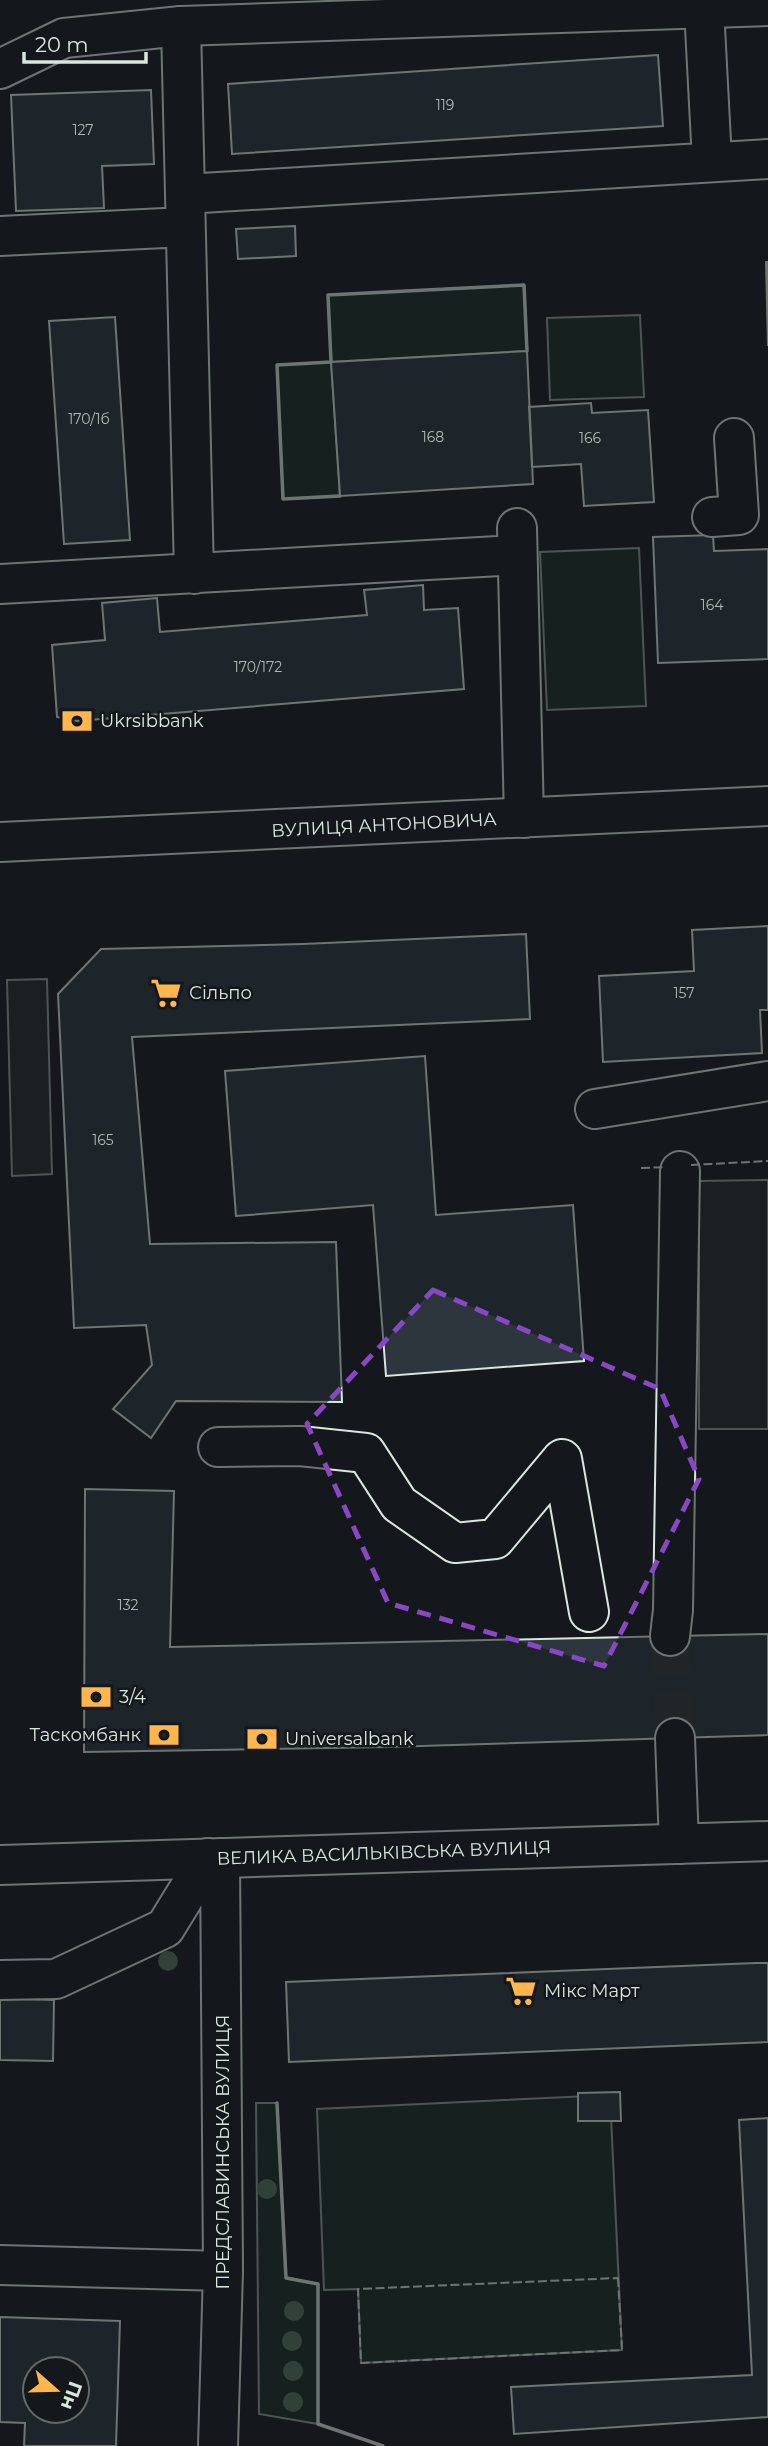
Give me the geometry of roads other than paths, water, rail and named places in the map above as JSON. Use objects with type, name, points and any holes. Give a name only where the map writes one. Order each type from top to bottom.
[{"type":"main road","points":[[0,69],[64,38],[181,26],[768,6]]},
{"type":"main road","points":[[704,8],[712,161]]},
{"type":"main road","points":[[181,26],[194,574]]},
{"type":"main road","points":[[0,236],[185,211],[712,161],[768,159]]},
{"type":"main road","points":[[712,517],[739,515],[753,488],[734,439]]},
{"type":"main road","points":[[0,584],[194,574],[517,541],[524,818]]},
{"type":"main road","name":"ВУЛИЦЯ АНТОНОВИЧА","points":[[0,842],[768,806]]},
{"type":"main road","points":[[595,1109],[768,1081]]},
{"type":"main road","points":[[670,1636],[673,1610],[680,1171]]},
{"type":"main road","points":[[218,1447],[300,1446],[366,1453],[399,1504],[455,1543],[495,1539],[562,1460],[589,1612]]},
{"type":"main road","points":[[675,1738],[679,1844]]},
{"type":"main road","points":[[0,1838],[0,1865]]},
{"type":"main road","name":"ВЕЛИКА ВАСИЛЬКІВСЬКА ВУЛИЦЯ","points":[[0,1865],[768,1841]]},
{"type":"main road","points":[[0,1980],[56,1979],[165,1928],[214,1858]]},
{"type":"main road","name":"ПРЕДСЛАВИНСЬКА ВУЛИЦЯ","points":[[214,1858],[223,2271],[218,2446]]},
{"type":"main road","points":[[0,2265],[223,2271]]},
{"type":"tunnel","points":[[670,1636],[675,1738]]},
{"type":"place","name":"Ukrsibbank","points":[[77,721]]},
{"type":"place","name":"Сільпо","points":[[166,993]]},
{"type":"place","name":"3/4","points":[[96,1697]]},
{"type":"place","name":"Таскомбанк","points":[[164,1735]]},
{"type":"place","name":"Universalbank","points":[[262,1739]]},
{"type":"place","name":"Мікс Март","points":[[521,1991]]}]
